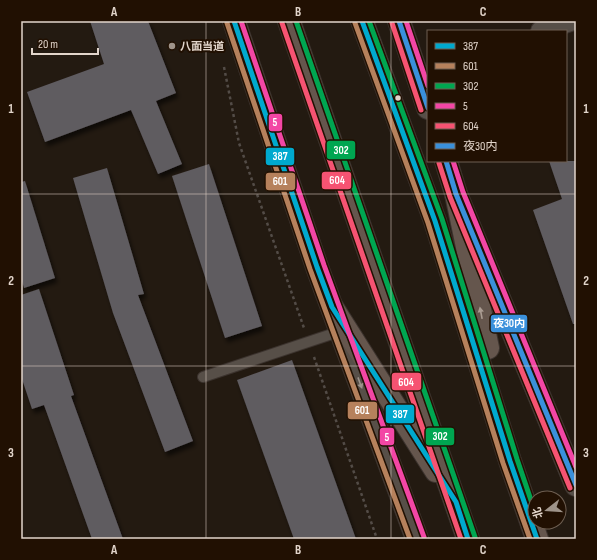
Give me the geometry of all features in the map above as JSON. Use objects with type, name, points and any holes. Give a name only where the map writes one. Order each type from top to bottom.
[{"type":"highway","points":[[289,21],[468,539]]},
{"type":"highway","points":[[362,21],[435,221],[510,461],[537,539]]},
{"type":"highway","points":[[456,194],[510,461]]},
{"type":"highway","points":[[332,307],[456,502]]},
{"type":"street","points":[[234,21],[317,267],[417,539]]},
{"type":"street","points":[[399,21],[422,72],[427,102]]},
{"type":"street","points":[[544,30],[570,21]]},
{"type":"street","points":[[446,162],[456,194],[576,485]]},
{"type":"lane","points":[[203,377],[341,331]]},
{"type":"path","points":[[223,62],[239,143],[377,539]]},
{"type":"building","points":[[90,21],[148,21],[176,93],[156,101],[182,164],[158,174],[131,110],[45,142],[27,92],[104,64]]},
{"type":"building","points":[[576,161],[576,324],[573,324],[533,210],[562,199],[549,162]]},
{"type":"building","points":[[209,164],[262,326],[225,338],[172,176]]},
{"type":"building","points":[[107,168],[144,294],[138,295],[193,441],[165,452],[113,313],[73,178]]},
{"type":"building","points":[[25,181],[55,278],[24,288],[21,278],[21,182]]},
{"type":"building","points":[[39,289],[74,395],[71,396],[123,539],[92,539],[44,405],[32,409],[21,376],[21,295]]},
{"type":"building","points":[[292,360],[356,539],[294,539],[237,380]]},
{"type":"transit line","name":"387","points":[[234,21],[317,267],[332,307],[456,502],[468,539]]},
{"type":"transit line","name":"5","points":[[241,21],[324,265],[424,537]]},
{"type":"transit line","name":"302","points":[[296,21],[475,537]]},
{"type":"transit line","name":"387","points":[[362,21],[435,221],[510,461],[537,539]]},
{"type":"transit line","name":"302","points":[[369,21],[442,219],[528,490]]},
{"type":"transit line","name":"夜30内","points":[[399,21],[427,105]]},
{"type":"transit line","name":"5","points":[[406,21],[427,83]]},
{"type":"transit line","name":"601","points":[[227,23],[310,269],[410,539]]},
{"type":"transit line","name":"604","points":[[282,23],[461,539]]},
{"type":"transit line","name":"601","points":[[355,23],[428,223],[503,463],[530,539]]},
{"type":"transit line","name":"604","points":[[392,23],[421,110]]},
{"type":"transit line","name":"夜30内","points":[[446,162],[456,194],[576,485]]},
{"type":"transit line","name":"5","points":[[453,162],[463,192],[576,467]]},
{"type":"transit line","name":"604","points":[[439,163],[450,197],[570,488]]},
{"type":"place","name":"八面当道","points":[[172,46]]}]
